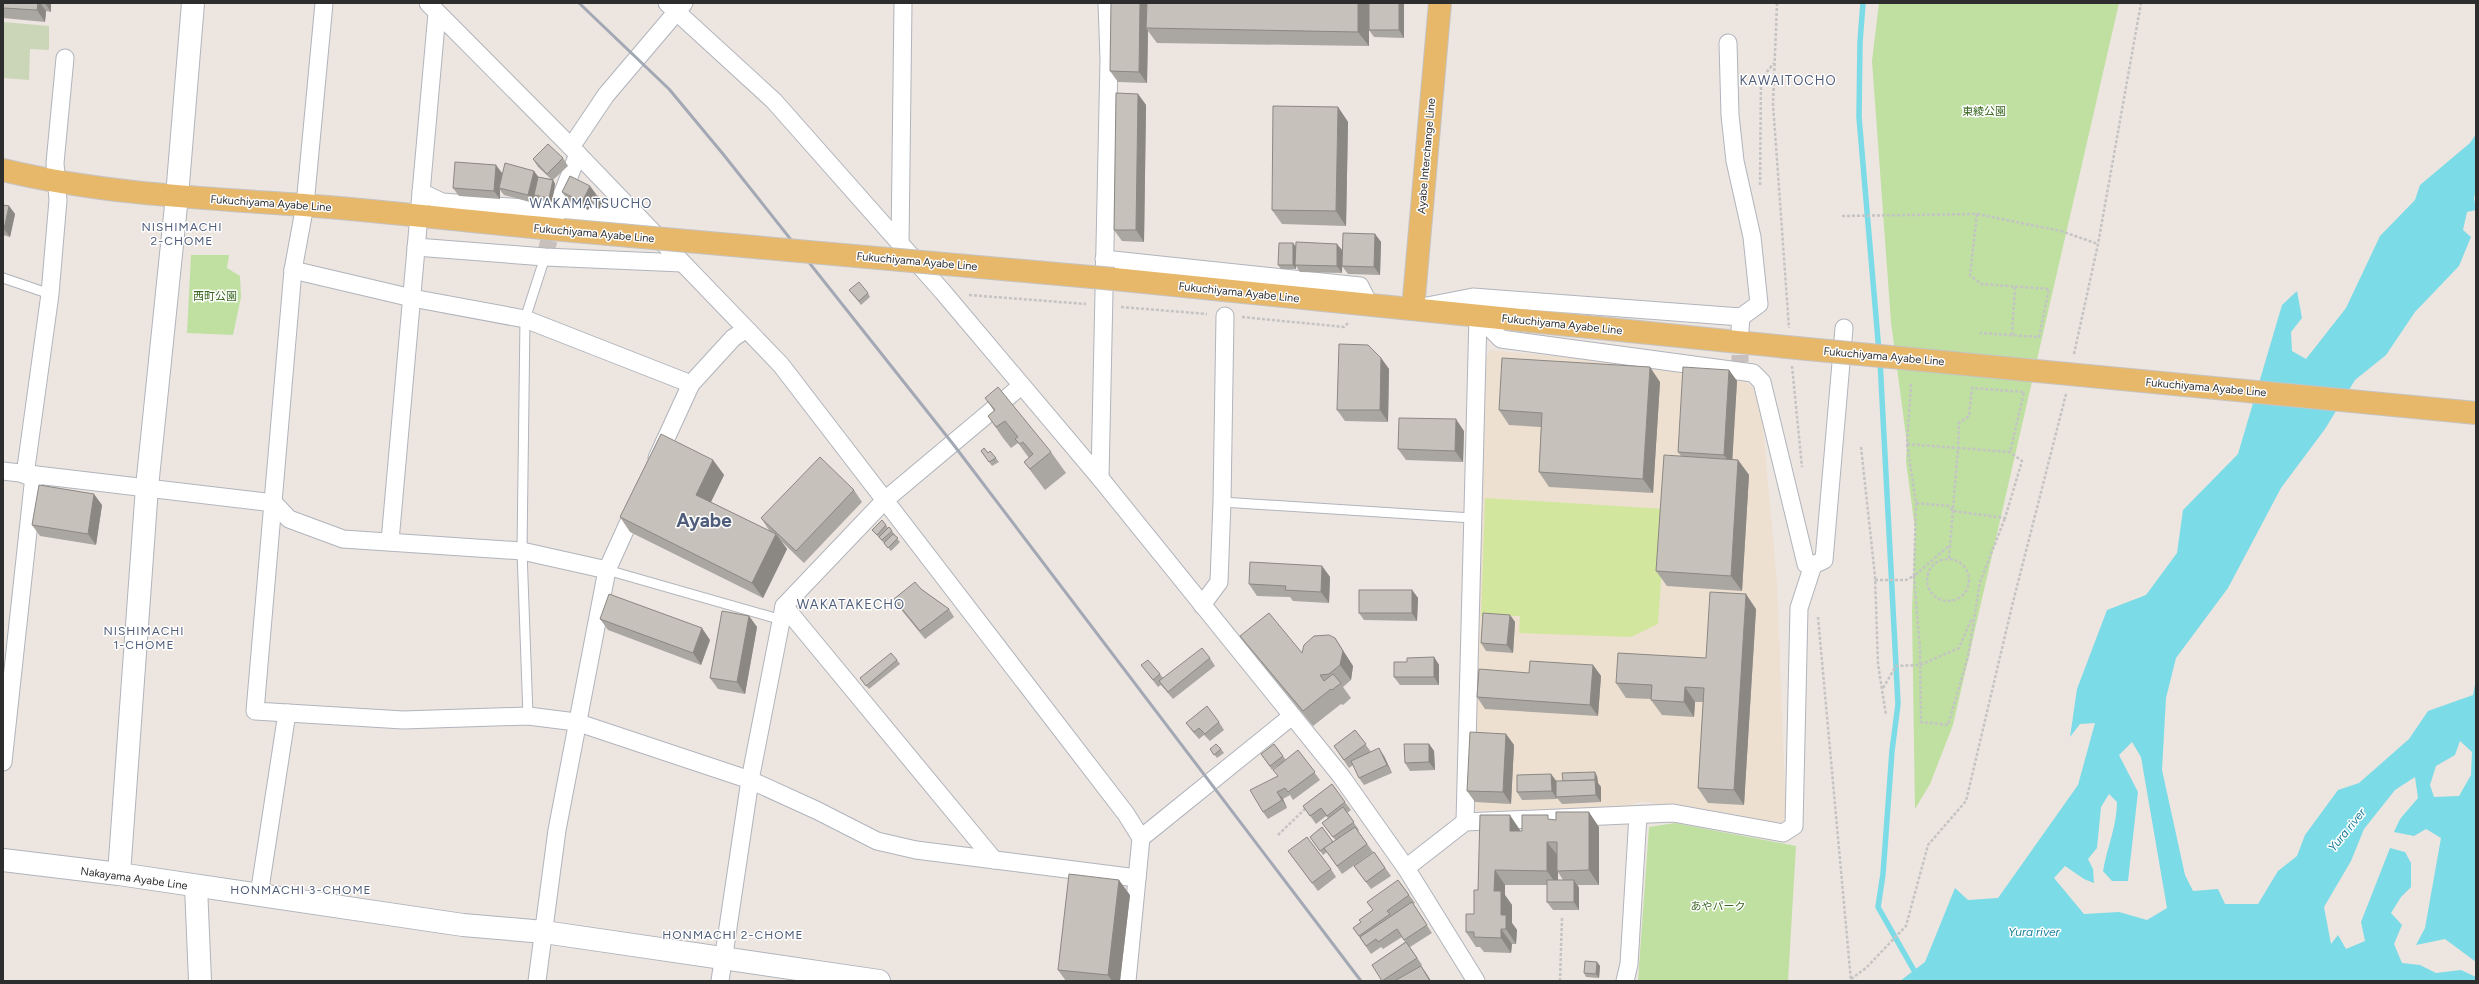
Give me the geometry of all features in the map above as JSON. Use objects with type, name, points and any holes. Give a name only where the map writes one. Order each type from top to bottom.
[{"type":"main road","name":"Ayabe Interchange Line","points":[[1413,309],[1440,3]]},
{"type":"main road","name":"Fukuchiyama Ayabe Line","points":[[3,170],[57,183],[178,196],[305,205],[419,216],[560,220],[1370,306],[2476,413]]},
{"type":"street","points":[[119,874],[147,487],[178,196],[193,3]]},
{"type":"street","points":[[324,3],[305,205],[293,270],[255,711],[403,720],[528,716],[576,722],[750,780],[816,810],[877,842],[916,850],[1137,878]]},
{"type":"street","points":[[900,244],[903,3]]},
{"type":"street","points":[[1100,478],[1109,59],[1107,3]]},
{"type":"street","points":[[560,220],[574,150],[606,95],[676,6],[774,101],[943,292],[1100,478],[1341,776],[1406,868],[1476,981]]},
{"type":"street","points":[[433,8],[574,150],[745,330],[781,365],[1126,814],[1141,838],[1127,981]]},
{"type":"street","points":[[390,541],[421,192],[433,8]]},
{"type":"street","points":[[1413,309],[1473,297],[1740,323],[1759,304],[1752,237],[1735,161],[1730,115],[1728,43]]},
{"type":"street","points":[[3,762],[7,695],[29,475],[50,294],[58,200],[55,163],[65,58]]},
{"type":"street","points":[[421,192],[442,202],[560,220],[636,216]]},
{"type":"street","points":[[416,247],[545,257],[682,263]]},
{"type":"street","points":[[1104,259],[1360,286],[1370,306]]},
{"type":"street","points":[[293,270],[412,298],[524,319],[691,384]]},
{"type":"street","points":[[1202,605],[1218,582],[1222,502],[1225,316]]},
{"type":"street","points":[[1478,316],[1501,339],[1740,366],[1753,373],[1762,382],[1806,564],[1813,565],[1824,560],[1844,328]]},
{"type":"street","points":[[1466,822],[1472,518],[1478,316]]},
{"type":"street","points":[[652,470],[691,384],[733,338],[745,330]]},
{"type":"street","points":[[720,981],[750,780],[783,613],[885,500],[1021,386]]},
{"type":"street","points":[[3,471],[274,503],[289,519],[343,539],[390,541],[522,552],[607,570]]},
{"type":"street","points":[[537,981],[557,830],[576,722],[607,570],[642,491]]},
{"type":"street","points":[[1406,868],[1466,822],[1673,813],[1783,833],[1794,826],[1800,608],[1813,565]]},
{"type":"street","points":[[783,613],[994,860]]},
{"type":"street","points":[[259,895],[287,713]]},
{"type":"street","points":[[1141,838],[1292,716]]},
{"type":"street","points":[[1625,981],[1629,964],[1638,815]]},
{"type":"street","name":"Nakayama Ayabe Line","points":[[3,860],[119,874],[196,886],[200,981]]},
{"type":"street","points":[[196,886],[463,925],[544,932],[879,981]]},
{"type":"lane","points":[[528,716],[522,552],[524,319],[545,257]]},
{"type":"lane","points":[[3,278],[50,294]]},
{"type":"lane","points":[[1222,502],[1472,518]]},
{"type":"lane","points":[[607,570],[783,613]]},
{"type":"path","points":[[1778,3],[1773,104],[1803,473]]},
{"type":"path","points":[[2073,361],[2098,244],[2140,3]]},
{"type":"path","points":[[1760,192],[1761,79],[1775,63]]},
{"type":"path","points":[[1842,216],[1977,214],[2061,231],[2098,244]]},
{"type":"path","points":[[1977,214],[1970,275],[1981,284],[2049,289],[2039,337],[1980,333]]},
{"type":"path","points":[[2012,335],[2015,286]]},
{"type":"path","points":[[943,292],[1344,327],[1370,306]]},
{"type":"path","points":[[1907,444],[2010,452],[2022,461],[2005,518],[1980,582],[1968,657],[1948,725],[1921,722],[1920,665],[1914,576],[1916,503],[1907,444],[1911,384]]},
{"type":"path","points":[[1949,558],[1959,423],[1969,416],[1972,388],[2024,392],[2010,452]]},
{"type":"path","points":[[1851,980],[1866,968],[1906,926],[1928,845],[1966,801],[2012,606],[2066,393]]},
{"type":"path","points":[[1861,447],[1875,580],[1878,664],[1886,715]]},
{"type":"path","points":[[1916,503],[1949,506],[1953,511],[2005,518]]},
{"type":"path","points":[[1875,580],[1906,580],[1914,576],[1950,545]]},
{"type":"path","points":[[1949,558],[1962,564],[1969,577],[1969,584],[1962,597],[1948,601],[1934,596],[1927,585],[1926,579],[1931,566],[1942,559],[1949,558]]},
{"type":"path","points":[[1818,612],[1851,980]]},
{"type":"path","points":[[1882,689],[1896,666],[1920,665],[1959,648],[1974,612]]},
{"type":"path","points":[[1278,835],[1312,802]]},
{"type":"path","points":[[1560,981],[1562,917]]},
{"type":"shaded area","points":[[1490,350],[1677,368],[1740,377],[1756,390],[1761,404],[1777,583],[1786,815],[1782,823],[1659,808],[1652,802],[1638,802],[1626,808],[1477,811],[1469,804],[1484,362]]},
{"type":"green space","name":"東綾公園","points":[[1879,3],[2119,3],[1953,725],[1930,784],[1915,809],[1912,611],[1915,529],[1906,461],[1907,444],[1891,322],[1872,61]]},
{"type":"green space","points":[[3,22],[49,26],[49,50],[30,49],[29,80],[3,78]]},
{"type":"green space","name":"西町公園","points":[[191,255],[229,255],[227,268],[240,276],[241,297],[233,335],[187,333]]},
{"type":"green space","points":[[1485,498],[1666,509],[1658,624],[1631,637],[1519,633],[1520,616],[1481,616]]},
{"type":"green space","name":"あやパーク","points":[[1675,823],[1796,846],[1788,981],[1638,981],[1649,827]]},
{"type":"water","name":"Yura river","points":[[2476,134],[2476,190],[2474,198],[2476,210],[2467,212],[2463,230],[2471,237],[2459,266],[2415,312],[2386,355],[2355,380],[2325,429],[2281,488],[2228,588],[2176,658],[2166,698],[2162,770],[2185,875],[2193,891],[2218,889],[2225,904],[2258,904],[2278,871],[2297,856],[2305,835],[2338,790],[2359,783],[2409,739],[2428,711],[2473,695],[2476,679],[2476,962],[2445,939],[2416,945],[2425,928],[2441,838],[2426,829],[2414,836],[2394,832],[2400,819],[2418,798],[2415,777],[2395,790],[2364,829],[2351,861],[2324,907],[2331,944],[2338,935],[2346,949],[2365,941],[2361,922],[2390,848],[2405,852],[2411,863],[2411,887],[2401,897],[2391,913],[2402,925],[2394,944],[2402,963],[2420,965],[2436,973],[2461,970],[2476,977],[2476,981],[1900,981],[1925,962],[1955,888],[1968,900],[1998,898],[2078,785],[2095,723],[2080,724],[2070,737],[2077,689],[2107,610],[2146,595],[2177,553],[2183,510],[2238,454],[2282,305],[2297,291],[2302,318],[2291,332],[2292,351],[2306,359],[2346,308],[2380,236],[2415,200],[2420,185],[2470,143]],"holes":[[[2460,741],[2472,752],[2471,775],[2459,796],[2434,797],[2430,785],[2436,766],[2455,755]],[[2132,742],[2141,757],[2167,908],[2147,920],[2119,912],[2084,914],[2054,878],[2065,866],[2084,879],[2094,883],[2093,869],[2088,859],[2097,848],[2101,807],[2109,794],[2117,802],[2117,811],[2103,871],[2112,881],[2128,881],[2138,792],[2119,755]]]},
{"type":"building","points":[[3,3],[38,3],[37,10],[3,8]]},
{"type":"building","points":[[1111,3],[1140,3],[1139,72],[1110,71]]},
{"type":"building","points":[[1147,3],[1358,3],[1358,32],[1146,28]]},
{"type":"building","points":[[1369,3],[1399,3],[1399,30],[1369,30]]},
{"type":"building","points":[[1116,93],[1138,94],[1136,230],[1114,230]]},
{"type":"building","points":[[1273,106],[1338,107],[1336,211],[1272,210]]},
{"type":"building","points":[[548,144],[563,158],[547,174],[533,159]]},
{"type":"building","points":[[455,162],[496,165],[494,191],[453,188]]},
{"type":"building","points":[[505,163],[534,171],[528,195],[499,188]]},
{"type":"building","points":[[570,176],[590,186],[582,202],[562,192]]},
{"type":"building","points":[[538,177],[553,180],[549,198],[534,195]]},
{"type":"building","points":[[596,195],[601,199],[596,205],[591,201]]},
{"type":"building","points":[[3,205],[9,206],[4,229],[3,229]]},
{"type":"building","points":[[1343,233],[1375,234],[1374,267],[1342,266]]},
{"type":"building","points":[[1296,242],[1337,244],[1337,266],[1295,265]]},
{"type":"building","points":[[1279,243],[1293,243],[1293,265],[1278,265]]},
{"type":"building","points":[[859,282],[868,293],[859,301],[849,290]]},
{"type":"building","points":[[1339,344],[1368,345],[1381,358],[1380,410],[1337,410]]},
{"type":"building","points":[[1502,358],[1650,367],[1643,479],[1539,472],[1542,413],[1499,410]]},
{"type":"building","points":[[1683,367],[1729,370],[1724,455],[1678,452]]},
{"type":"building","points":[[998,387],[1051,452],[1030,469],[1024,462],[1033,454],[1023,442],[1020,444],[1015,439],[1018,437],[1005,421],[996,427],[988,416],[995,410],[985,398]]},
{"type":"building","points":[[1399,418],[1456,419],[1455,451],[1398,449]]},
{"type":"building","points":[[661,434],[713,460],[696,495],[776,534],[752,583],[620,517]]},
{"type":"building","points":[[984,448],[988,453],[990,451],[996,458],[989,462],[981,451]]},
{"type":"building","points":[[1664,455],[1738,460],[1731,576],[1656,571]]},
{"type":"building","points":[[820,457],[854,490],[796,551],[761,518]]},
{"type":"building","points":[[39,485],[94,494],[88,534],[32,525]]},
{"type":"building","points":[[882,520],[886,525],[877,535],[872,530]]},
{"type":"building","points":[[889,527],[892,531],[882,540],[879,537]]},
{"type":"building","points":[[893,534],[898,538],[888,548],[884,543]]},
{"type":"building","points":[[1250,562],[1322,566],[1321,592],[1285,590],[1286,586],[1249,584]]},
{"type":"building","points":[[915,582],[921,589],[949,609],[920,631],[894,599]]},
{"type":"building","points":[[1359,590],[1412,590],[1412,613],[1359,613]]},
{"type":"building","points":[[1710,592],[1746,594],[1734,790],[1698,788],[1704,688],[1685,687],[1684,702],[1651,700],[1652,685],[1616,683],[1618,653],[1706,658]]},
{"type":"building","points":[[609,594],[702,628],[693,653],[600,619]]},
{"type":"building","points":[[722,611],[749,616],[737,682],[710,678]]},
{"type":"building","points":[[1269,613],[1302,653],[1304,645],[1314,636],[1329,635],[1335,638],[1343,651],[1340,665],[1329,674],[1320,675],[1324,681],[1333,674],[1341,683],[1303,711],[1240,636]]},
{"type":"building","points":[[1483,613],[1510,615],[1507,645],[1481,643]]},
{"type":"building","points":[[1202,648],[1210,658],[1168,692],[1159,681]]},
{"type":"building","points":[[891,653],[897,660],[866,686],[860,678]]},
{"type":"building","points":[[1434,657],[1434,677],[1394,677],[1394,662],[1407,662],[1407,658]]},
{"type":"building","points":[[1148,660],[1160,674],[1153,680],[1141,665]]},
{"type":"building","points":[[1530,661],[1593,665],[1590,705],[1477,697],[1479,669],[1529,673]]},
{"type":"building","points":[[1207,706],[1219,722],[1205,734],[1199,728],[1194,732],[1186,723]]},
{"type":"building","points":[[1355,730],[1366,744],[1344,760],[1334,746]]},
{"type":"building","points":[[1470,732],[1506,734],[1503,792],[1467,791]]},
{"type":"building","points":[[1216,744],[1221,749],[1214,755],[1210,749]]},
{"type":"building","points":[[1274,744],[1283,756],[1270,766],[1261,754]]},
{"type":"building","points":[[1404,744],[1429,744],[1429,762],[1405,763]]},
{"type":"building","points":[[1379,748],[1387,765],[1359,778],[1351,761]]},
{"type":"building","points":[[1298,750],[1315,772],[1288,792],[1285,788],[1277,792],[1282,800],[1263,812],[1250,790],[1278,776],[1273,770]]},
{"type":"building","points":[[1595,772],[1595,780],[1563,781],[1562,773]]},
{"type":"building","points":[[1551,774],[1552,791],[1517,792],[1517,775]]},
{"type":"building","points":[[1595,780],[1596,795],[1556,797],[1556,781]]},
{"type":"building","points":[[1332,784],[1345,802],[1327,816],[1321,808],[1310,816],[1303,806]]},
{"type":"building","points":[[1343,807],[1354,822],[1333,837],[1322,823]]},
{"type":"building","points":[[1556,812],[1589,812],[1589,870],[1557,871],[1557,842],[1547,842],[1547,871],[1495,870],[1494,891],[1501,891],[1501,915],[1506,915],[1506,929],[1501,929],[1501,938],[1474,937],[1474,932],[1466,932],[1466,914],[1474,914],[1474,890],[1478,890],[1480,815],[1510,815],[1510,831],[1522,831],[1522,815],[1548,815],[1548,819],[1556,820]]},
{"type":"building","points":[[1322,827],[1333,842],[1320,851],[1310,837]]},
{"type":"building","points":[[1355,827],[1367,844],[1337,866],[1324,848]]},
{"type":"building","points":[[1307,837],[1331,869],[1312,883],[1288,851]]},
{"type":"building","points":[[1374,852],[1385,868],[1366,882],[1354,866]]},
{"type":"building","points":[[1069,874],[1119,880],[1108,975],[1058,970]]},
{"type":"building","points":[[1398,880],[1409,895],[1387,911],[1390,914],[1359,936],[1353,928],[1361,922],[1359,920],[1373,910],[1367,902]]},
{"type":"building","points":[[1547,880],[1574,880],[1574,902],[1547,902]]},
{"type":"building","points":[[1412,902],[1427,925],[1404,940],[1397,929],[1378,942],[1376,939],[1366,946],[1360,937]]},
{"type":"building","points":[[1406,942],[1417,958],[1382,981],[1372,965]]},
{"type":"building","points":[[1585,961],[1597,962],[1596,974],[1584,973]]},
{"type":"building","points":[[1421,966],[1430,981],[1396,981],[1396,980]]},
{"type":"waterway","points":[[1863,3],[1860,42],[1859,117],[1879,352]]},
{"type":"waterway","points":[[1880,360],[1898,704],[1892,751],[1883,874],[1878,907],[1920,981]]},
{"type":"tunnel","points":[[545,257],[554,218]]},
{"type":"tunnel","points":[[1740,330],[1740,362]]},
{"type":"railway","points":[[579,3],[669,89],[723,154],[953,444],[1361,981]]},
{"type":"district","name":"KAWAITOCHO","points":[[1788,80]]},
{"type":"district","name":"WAKAMATSUCHO","points":[[591,203]]},
{"type":"district","name":"NISHIMACHI 2-CHOME","points":[[182,234]]},
{"type":"district","name":"Ayabe","points":[[704,520]]},
{"type":"district","name":"WAKATAKECHO","points":[[851,604]]},
{"type":"district","name":"NISHIMACHI 1-CHOME","points":[[144,638]]},
{"type":"district","name":"HONMACHI 3-CHOME","points":[[301,890]]},
{"type":"district","name":"HONMACHI 2-CHOME","points":[[733,935]]}]
